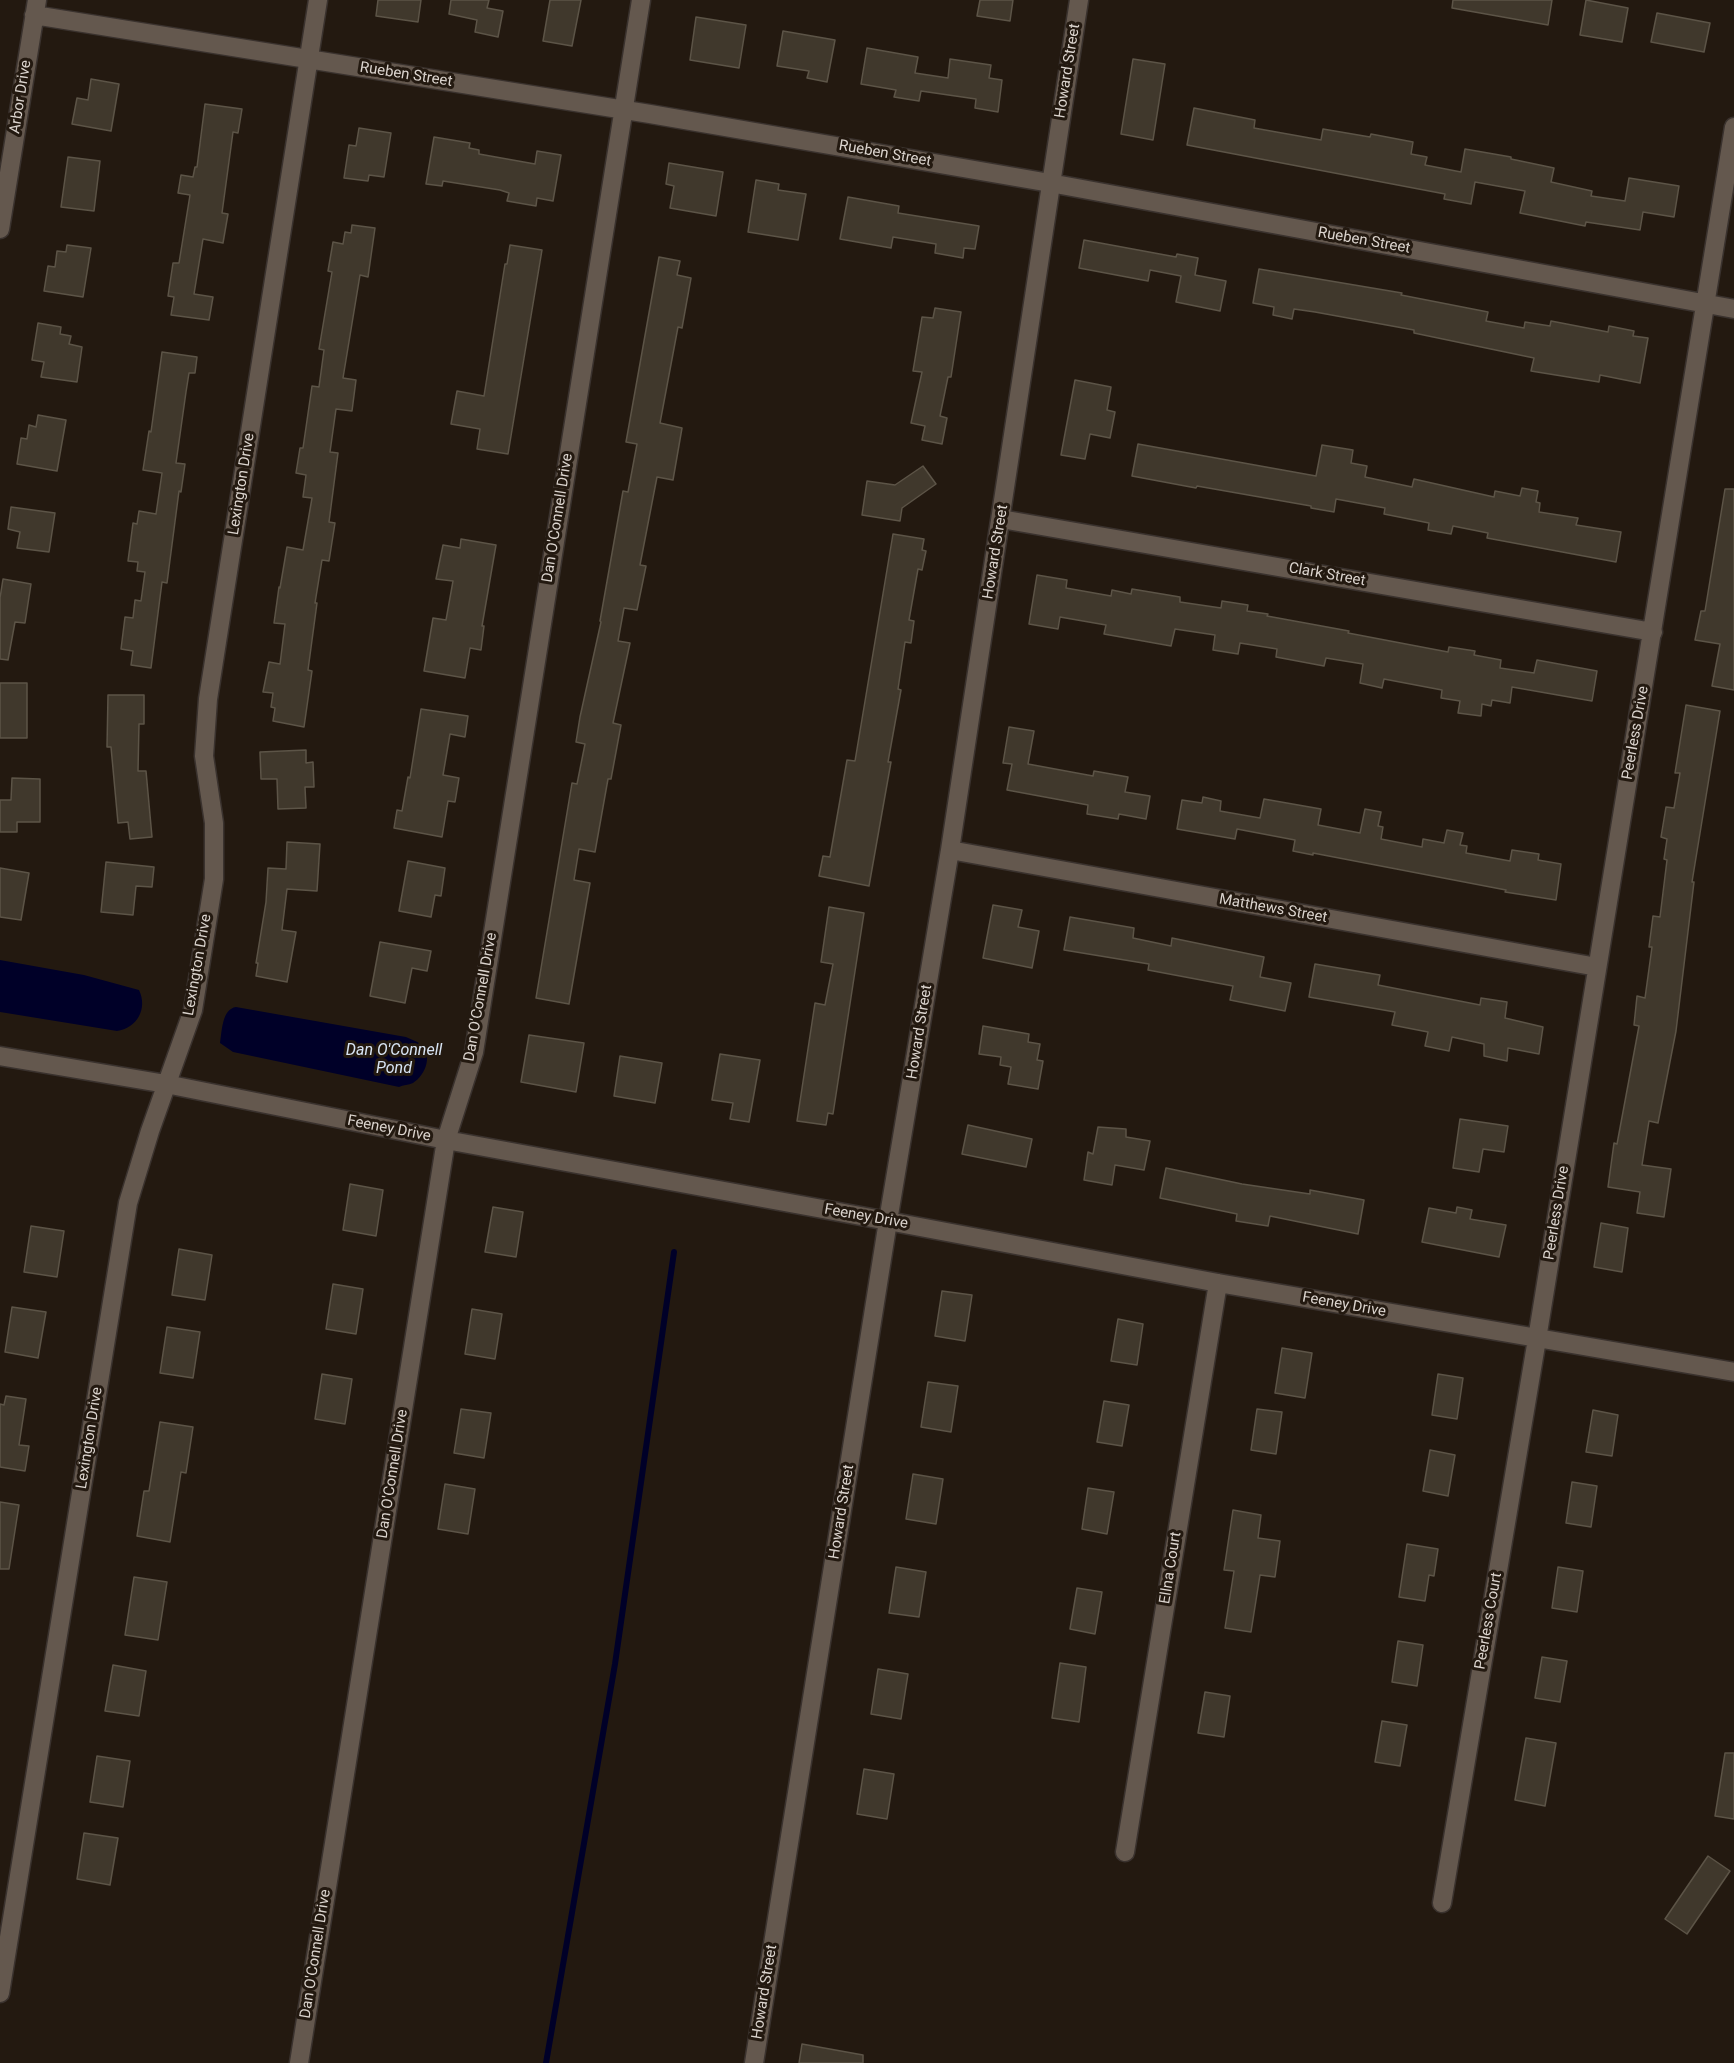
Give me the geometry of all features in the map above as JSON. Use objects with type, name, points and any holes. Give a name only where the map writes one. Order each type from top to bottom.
[{"type":"street","name":"Lexington Drive","points":[[0,1993],[128,1203],[166,1084],[193,1010],[214,879],[214,824],[204,756],[208,699],[318,0]]},
{"type":"street","name":"Dan O'Connell Drive","points":[[299,2063],[446,1140],[474,1052],[641,0]]},
{"type":"street","name":"Howard Street","points":[[754,2063],[888,1221],[950,850],[1079,0]]},
{"type":"street","name":"Rueben Street","points":[[35,8],[308,59],[623,109],[1050,183],[1734,309]]},
{"type":"street","name":"Arbor Drive","points":[[0,229],[35,8]]},
{"type":"street","name":"Peerless Drive","points":[[1537,1339],[1734,127]]},
{"type":"street","name":"Clark Street","points":[[1001,519],[1653,632]]},
{"type":"street","name":"Matthews Street","points":[[950,850],[1597,967]]},
{"type":"street","name":"Feeney Drive","points":[[0,1056],[166,1084],[446,1140],[1218,1283],[1734,1372]]},
{"type":"street","name":"Ellna Court","points":[[1125,1852],[1218,1283]]},
{"type":"street","name":"Peerless Court","points":[[1442,1903],[1537,1339]]},
{"type":"water","points":[[0,960],[84,975],[139,990],[141,1011],[135,1022],[117,1031],[0,1012]]},
{"type":"water","name":"Dan O'Connell Pond","points":[[236,1007],[406,1037],[424,1047],[427,1058],[425,1069],[422,1075],[411,1084],[399,1087],[233,1052],[220,1043],[225,1016]]},
{"type":"building","points":[[378,0],[421,0],[418,22],[376,16]]},
{"type":"building","points":[[451,0],[489,0],[487,8],[503,11],[498,37],[475,32],[477,20],[449,14]]},
{"type":"building","points":[[550,0],[581,0],[572,46],[543,41]]},
{"type":"building","points":[[980,0],[1013,0],[1010,21],[977,16]]},
{"type":"building","points":[[1453,0],[1552,0],[1548,25],[1452,8]]},
{"type":"building","points":[[1586,0],[1628,8],[1622,42],[1580,35]]},
{"type":"building","points":[[1657,13],[1710,23],[1704,52],[1651,42]]},
{"type":"building","points":[[696,17],[746,25],[739,68],[690,60]]},
{"type":"building","points":[[783,31],[835,40],[827,82],[807,78],[809,71],[777,66]]},
{"type":"building","points":[[867,48],[918,57],[915,73],[948,78],[950,59],[991,65],[989,78],[1002,80],[998,112],[975,108],[976,99],[921,91],[919,101],[894,97],[896,90],[861,84]]},
{"type":"building","points":[[1133,59],[1165,64],[1153,140],[1121,134]]},
{"type":"building","points":[[91,79],[119,84],[111,131],[72,124],[77,98],[88,100]]},
{"type":"building","points":[[205,104],[242,109],[238,133],[233,132],[222,213],[228,214],[223,243],[203,239],[194,294],[213,297],[209,320],[171,315],[174,297],[168,296],[173,263],[179,263],[190,195],[178,193],[181,175],[193,177],[195,167],[197,167]]},
{"type":"building","points":[[1194,108],[1255,120],[1254,128],[1321,140],[1323,129],[1370,137],[1371,134],[1413,142],[1411,154],[1427,157],[1425,165],[1461,172],[1465,149],[1511,157],[1511,159],[1554,168],[1551,182],[1592,191],[1591,196],[1625,201],[1629,178],[1679,186],[1674,217],[1643,212],[1640,230],[1586,222],[1585,226],[1520,213],[1525,191],[1475,182],[1471,204],[1444,199],[1445,194],[1187,145]]},
{"type":"building","points":[[359,128],[391,133],[384,177],[369,175],[368,181],[344,178],[349,145],[356,146]]},
{"type":"building","points":[[434,137],[470,143],[469,148],[479,150],[479,154],[535,164],[537,151],[561,155],[553,201],[537,198],[536,206],[507,201],[509,193],[500,190],[443,181],[442,186],[426,184]]},
{"type":"building","points":[[68,157],[100,161],[94,211],[61,207]]},
{"type":"building","points":[[669,163],[723,172],[716,216],[670,208],[674,186],[666,184]]},
{"type":"building","points":[[756,180],[779,184],[778,190],[806,194],[798,240],[748,232]]},
{"type":"building","points":[[848,197],[899,206],[898,213],[979,226],[975,249],[964,248],[963,258],[935,253],[936,244],[893,237],[891,248],[840,239]]},
{"type":"building","points":[[352,225],[375,228],[368,277],[360,275],[343,378],[356,380],[352,411],[336,409],[330,452],[338,453],[329,522],[335,523],[329,561],[322,560],[315,603],[317,603],[308,670],[312,671],[304,727],[273,721],[275,708],[271,707],[273,693],[263,692],[269,662],[280,664],[285,624],[274,623],[287,547],[303,550],[312,498],[303,497],[306,475],[296,473],[300,448],[303,448],[312,386],[319,387],[324,350],[319,349],[332,272],[328,271],[333,242],[343,244],[345,232],[351,233]]},
{"type":"building","points":[[1084,240],[1176,257],[1177,254],[1198,258],[1195,275],[1226,281],[1220,311],[1176,302],[1181,276],[1150,270],[1148,281],[1079,268]]},
{"type":"building","points":[[67,245],[91,248],[83,297],[44,291],[48,266],[55,267],[57,251],[66,252]]},
{"type":"building","points":[[510,245],[542,250],[508,454],[477,449],[480,429],[451,424],[457,391],[484,396]]},
{"type":"building","points":[[659,257],[680,261],[677,275],[691,278],[682,328],[678,327],[660,423],[682,428],[673,480],[657,477],[640,565],[646,566],[637,610],[624,608],[618,641],[630,643],[613,723],[621,725],[611,779],[608,779],[595,852],[579,849],[574,880],[590,883],[569,1004],[536,998],[572,783],[577,784],[585,744],[576,742],[580,717],[601,622],[623,491],[628,492],[637,444],[626,442]]},
{"type":"building","points":[[1259,269],[1402,293],[1401,295],[1488,312],[1486,321],[1524,328],[1525,322],[1550,326],[1551,321],[1608,332],[1609,326],[1634,331],[1633,336],[1648,338],[1640,383],[1600,375],[1599,382],[1531,371],[1534,358],[1414,333],[1414,330],[1294,309],[1292,319],[1273,315],[1274,307],[1253,303]]},
{"type":"building","points":[[935,308],[961,312],[951,377],[948,377],[940,416],[947,418],[942,444],[922,440],[925,426],[911,423],[922,372],[913,371],[922,317],[933,318]]},
{"type":"building","points":[[38,323],[61,327],[60,334],[71,336],[69,344],[82,347],[77,382],[41,377],[44,362],[32,360]]},
{"type":"building","points":[[162,352],[197,357],[195,373],[189,373],[186,392],[176,463],[185,464],[181,492],[179,491],[167,583],[162,582],[151,668],[131,665],[133,651],[121,649],[125,617],[133,618],[135,600],[141,601],[145,572],[137,571],[138,562],[128,561],[133,523],[137,524],[139,511],[156,514],[162,473],[143,470],[149,431],[151,432]]},
{"type":"building","points":[[1075,380],[1111,387],[1107,410],[1115,412],[1110,438],[1090,434],[1085,459],[1061,455]]},
{"type":"building","points":[[38,415],[66,420],[57,471],[17,464],[21,438],[27,439],[29,425],[36,427]]},
{"type":"building","points":[[1138,444],[1316,476],[1322,445],[1353,450],[1351,463],[1367,466],[1365,477],[1412,487],[1414,479],[1494,497],[1495,491],[1520,496],[1522,488],[1538,491],[1536,502],[1540,503],[1539,512],[1578,518],[1576,525],[1621,532],[1616,562],[1487,538],[1488,533],[1453,526],[1451,534],[1428,530],[1429,523],[1384,514],[1385,508],[1336,499],[1334,512],[1311,508],[1311,506],[1132,476]]},
{"type":"building","points":[[923,466],[936,484],[902,508],[900,521],[862,515],[867,481],[895,485]]},
{"type":"building","points":[[1725,489],[1734,489],[1734,690],[1712,686],[1720,644],[1695,640],[1701,611],[1705,611]]},
{"type":"building","points":[[11,507],[55,513],[49,552],[17,548],[20,532],[8,529]]},
{"type":"building","points":[[893,534],[924,539],[922,550],[926,551],[922,570],[918,569],[909,620],[914,621],[911,643],[905,642],[898,689],[901,690],[888,762],[891,762],[869,886],[819,876],[823,856],[830,857],[847,760],[855,761]]},
{"type":"building","points":[[461,539],[496,545],[482,626],[484,626],[481,650],[470,648],[465,678],[424,671],[433,618],[446,620],[453,581],[436,579],[443,545],[460,548]]},
{"type":"building","points":[[1037,575],[1067,580],[1066,588],[1111,596],[1112,590],[1131,594],[1132,589],[1180,597],[1180,602],[1221,608],[1222,601],[1248,605],[1247,611],[1349,631],[1348,633],[1448,652],[1449,647],[1475,651],[1474,655],[1501,660],[1500,668],[1534,673],[1537,660],[1597,671],[1592,701],[1512,687],[1510,703],[1492,700],[1491,706],[1482,704],[1481,716],[1458,713],[1460,701],[1441,698],[1442,690],[1384,679],[1382,688],[1360,683],[1363,664],[1326,658],[1324,666],[1276,657],[1277,649],[1240,643],[1238,654],[1213,650],[1215,635],[1175,629],[1171,646],[1104,634],[1106,625],[1060,617],[1058,629],[1029,624]]},
{"type":"building","points":[[3,579],[31,584],[25,623],[15,622],[8,660],[0,659],[0,598]]},
{"type":"building","points":[[0,683],[27,683],[27,738],[0,738]]},
{"type":"building","points":[[108,695],[144,695],[144,724],[139,724],[138,771],[146,771],[152,837],[130,839],[128,822],[118,823],[111,747],[107,747]]},
{"type":"building","points":[[1686,705],[1720,711],[1692,882],[1694,882],[1676,1031],[1658,1123],[1649,1121],[1642,1165],[1671,1169],[1664,1217],[1637,1213],[1640,1192],[1608,1187],[1614,1143],[1617,1144],[1639,1026],[1634,1025],[1637,996],[1645,998],[1652,947],[1649,947],[1653,916],[1660,917],[1667,860],[1664,859],[1667,839],[1661,837],[1666,807],[1674,808],[1680,773],[1675,773]]},
{"type":"building","points":[[421,709],[468,716],[465,737],[450,734],[443,775],[459,778],[455,802],[448,801],[442,837],[394,828],[397,810],[402,811],[408,777],[410,778]]},
{"type":"building","points":[[1009,727],[1034,731],[1028,764],[1093,776],[1094,771],[1128,777],[1125,792],[1150,796],[1146,819],[1119,814],[1118,819],[1087,814],[1088,805],[1007,790],[1012,764],[1003,763]]},
{"type":"building","points":[[306,750],[306,763],[313,762],[314,787],[305,787],[306,808],[278,809],[277,779],[261,779],[260,752]]},
{"type":"building","points":[[12,778],[40,779],[40,822],[17,822],[17,832],[0,832],[0,800],[11,800]]},
{"type":"building","points":[[1203,797],[1221,801],[1220,811],[1260,818],[1264,799],[1321,809],[1318,825],[1360,833],[1365,809],[1381,812],[1378,826],[1383,827],[1381,839],[1422,847],[1423,839],[1444,843],[1447,830],[1463,833],[1460,845],[1467,846],[1466,853],[1510,861],[1512,850],[1539,854],[1538,860],[1561,864],[1556,900],[1293,851],[1295,840],[1237,829],[1235,839],[1177,829],[1182,800],[1202,803]]},
{"type":"building","points":[[287,842],[320,844],[317,891],[287,889],[282,930],[296,932],[287,982],[256,976],[258,963],[256,963],[266,902],[268,868],[286,869]]},
{"type":"building","points":[[408,861],[445,868],[441,896],[435,895],[431,917],[399,911]]},
{"type":"building","points":[[106,862],[154,867],[152,887],[136,886],[133,915],[101,912]]},
{"type":"building","points":[[0,868],[29,873],[21,920],[0,917]]},
{"type":"building","points":[[993,905],[1022,910],[1018,927],[1039,931],[1032,968],[983,958]]},
{"type":"building","points":[[829,907],[864,913],[833,1114],[828,1113],[826,1125],[797,1121],[815,1003],[825,1005],[833,964],[821,962]]},
{"type":"building","points":[[1070,917],[1134,928],[1133,938],[1171,946],[1172,938],[1264,957],[1260,977],[1291,983],[1285,1011],[1230,1000],[1233,986],[1148,970],[1149,964],[1064,950]]},
{"type":"building","points":[[380,942],[431,951],[427,971],[412,968],[405,1003],[370,996]]},
{"type":"building","points":[[1315,964],[1380,975],[1378,985],[1480,1005],[1481,998],[1507,1002],[1505,1018],[1543,1027],[1539,1054],[1508,1048],[1507,1061],[1484,1056],[1484,1044],[1452,1037],[1449,1051],[1425,1046],[1428,1032],[1392,1025],[1395,1012],[1309,997]]},
{"type":"building","points":[[983,1026],[1029,1034],[1028,1042],[1040,1044],[1037,1060],[1043,1061],[1038,1089],[1008,1084],[1011,1067],[1000,1065],[1001,1057],[979,1054]]},
{"type":"building","points":[[529,1035],[584,1043],[576,1092],[521,1082]]},
{"type":"building","points":[[720,1054],[760,1060],[749,1122],[730,1119],[733,1103],[712,1100]]},
{"type":"building","points":[[620,1056],[662,1063],[655,1103],[614,1096]]},
{"type":"building","points":[[1460,1119],[1508,1126],[1504,1152],[1483,1149],[1479,1172],[1453,1168]]},
{"type":"building","points":[[968,1125],[1032,1139],[1026,1167],[962,1154]]},
{"type":"building","points":[[1098,1127],[1126,1129],[1126,1137],[1150,1141],[1144,1170],[1115,1165],[1112,1185],[1084,1180],[1088,1152],[1093,1154]]},
{"type":"building","points":[[1166,1168],[1242,1184],[1310,1194],[1310,1190],[1364,1200],[1358,1234],[1270,1216],[1268,1226],[1236,1221],[1237,1214],[1160,1198]]},
{"type":"building","points":[[350,1184],[383,1190],[376,1236],[343,1230]]},
{"type":"building","points":[[493,1207],[523,1212],[516,1257],[485,1252]]},
{"type":"building","points":[[1457,1207],[1472,1210],[1470,1219],[1506,1225],[1499,1257],[1422,1242],[1429,1208],[1456,1213]]},
{"type":"building","points":[[1601,1223],[1628,1228],[1622,1272],[1594,1267]]},
{"type":"building","points":[[31,1226],[64,1231],[57,1277],[24,1272]]},
{"type":"building","points":[[179,1249],[212,1255],[205,1300],[172,1295]]},
{"type":"building","points":[[333,1284],[363,1289],[356,1334],[326,1329]]},
{"type":"building","points":[[942,1291],[972,1295],[965,1341],[935,1336]]},
{"type":"building","points":[[12,1307],[46,1312],[38,1358],[5,1352]]},
{"type":"building","points":[[472,1309],[502,1314],[495,1359],[465,1354]]},
{"type":"building","points":[[1118,1319],[1143,1324],[1137,1365],[1111,1361]]},
{"type":"building","points":[[167,1327],[200,1332],[193,1378],[160,1373]]},
{"type":"building","points":[[1282,1348],[1312,1353],[1305,1398],[1275,1393]]},
{"type":"building","points":[[322,1374],[352,1379],[345,1424],[315,1419]]},
{"type":"building","points":[[1438,1374],[1463,1378],[1457,1419],[1432,1415]]},
{"type":"building","points":[[928,1382],[958,1386],[951,1432],[921,1427]]},
{"type":"building","points":[[6,1396],[26,1399],[19,1445],[29,1446],[25,1471],[0,1467],[0,1404],[4,1405]]},
{"type":"building","points":[[1104,1401],[1129,1405],[1122,1446],[1097,1442]]},
{"type":"building","points":[[461,1409],[491,1413],[484,1458],[454,1453]]},
{"type":"building","points":[[1257,1409],[1282,1412],[1276,1454],[1251,1450]]},
{"type":"building","points":[[1593,1410],[1618,1415],[1612,1456],[1586,1452]]},
{"type":"building","points":[[160,1422],[193,1427],[186,1473],[181,1472],[170,1542],[137,1536],[144,1491],[149,1491]]},
{"type":"building","points":[[1430,1450],[1455,1455],[1448,1496],[1423,1491]]},
{"type":"building","points":[[913,1474],[943,1479],[936,1524],[906,1519]]},
{"type":"building","points":[[1572,1482],[1597,1486],[1591,1527],[1566,1523]]},
{"type":"building","points":[[445,1484],[475,1489],[468,1534],[438,1529]]},
{"type":"building","points":[[1088,1488],[1114,1492],[1107,1534],[1082,1529]]},
{"type":"building","points":[[0,1502],[19,1505],[9,1569],[0,1569]]},
{"type":"building","points":[[1233,1510],[1261,1515],[1258,1538],[1280,1541],[1275,1577],[1260,1575],[1251,1632],[1225,1628],[1234,1571],[1224,1570]]},
{"type":"building","points":[[1407,1544],[1438,1549],[1434,1576],[1429,1575],[1425,1601],[1399,1597]]},
{"type":"building","points":[[896,1567],[926,1572],[919,1617],[889,1613]]},
{"type":"building","points":[[1558,1567],[1583,1571],[1577,1612],[1552,1608]]},
{"type":"building","points":[[134,1577],[167,1582],[158,1640],[125,1635]]},
{"type":"building","points":[[1077,1588],[1102,1592],[1095,1634],[1070,1629]]},
{"type":"building","points":[[1398,1641],[1423,1645],[1417,1686],[1392,1682]]},
{"type":"building","points":[[1542,1657],[1567,1661],[1560,1702],[1535,1698]]},
{"type":"building","points":[[1060,1663],[1086,1667],[1079,1722],[1052,1718]]},
{"type":"building","points":[[113,1665],[146,1671],[139,1716],[105,1711]]},
{"type":"building","points":[[878,1669],[908,1674],[901,1719],[871,1714]]},
{"type":"building","points":[[1205,1692],[1230,1696],[1224,1737],[1198,1733]]},
{"type":"building","points":[[1382,1721],[1407,1725],[1400,1766],[1375,1762]]},
{"type":"building","points":[[1526,1738],[1556,1743],[1545,1806],[1515,1800]]},
{"type":"building","points":[[1725,1753],[1734,1753],[1734,1819],[1715,1816]]},
{"type":"building","points":[[97,1756],[130,1761],[123,1807],[90,1802]]},
{"type":"building","points":[[864,1769],[894,1774],[887,1819],[857,1814]]},
{"type":"building","points":[[84,1833],[118,1838],[110,1885],[77,1879]]},
{"type":"building","points":[[1708,1856],[1730,1871],[1687,1934],[1665,1919]]},
{"type":"building","points":[[802,2044],[863,2055],[863,2063],[799,2063]]},
{"type":"waterway","points":[[546,2063],[615,1664],[674,1252]]}]
